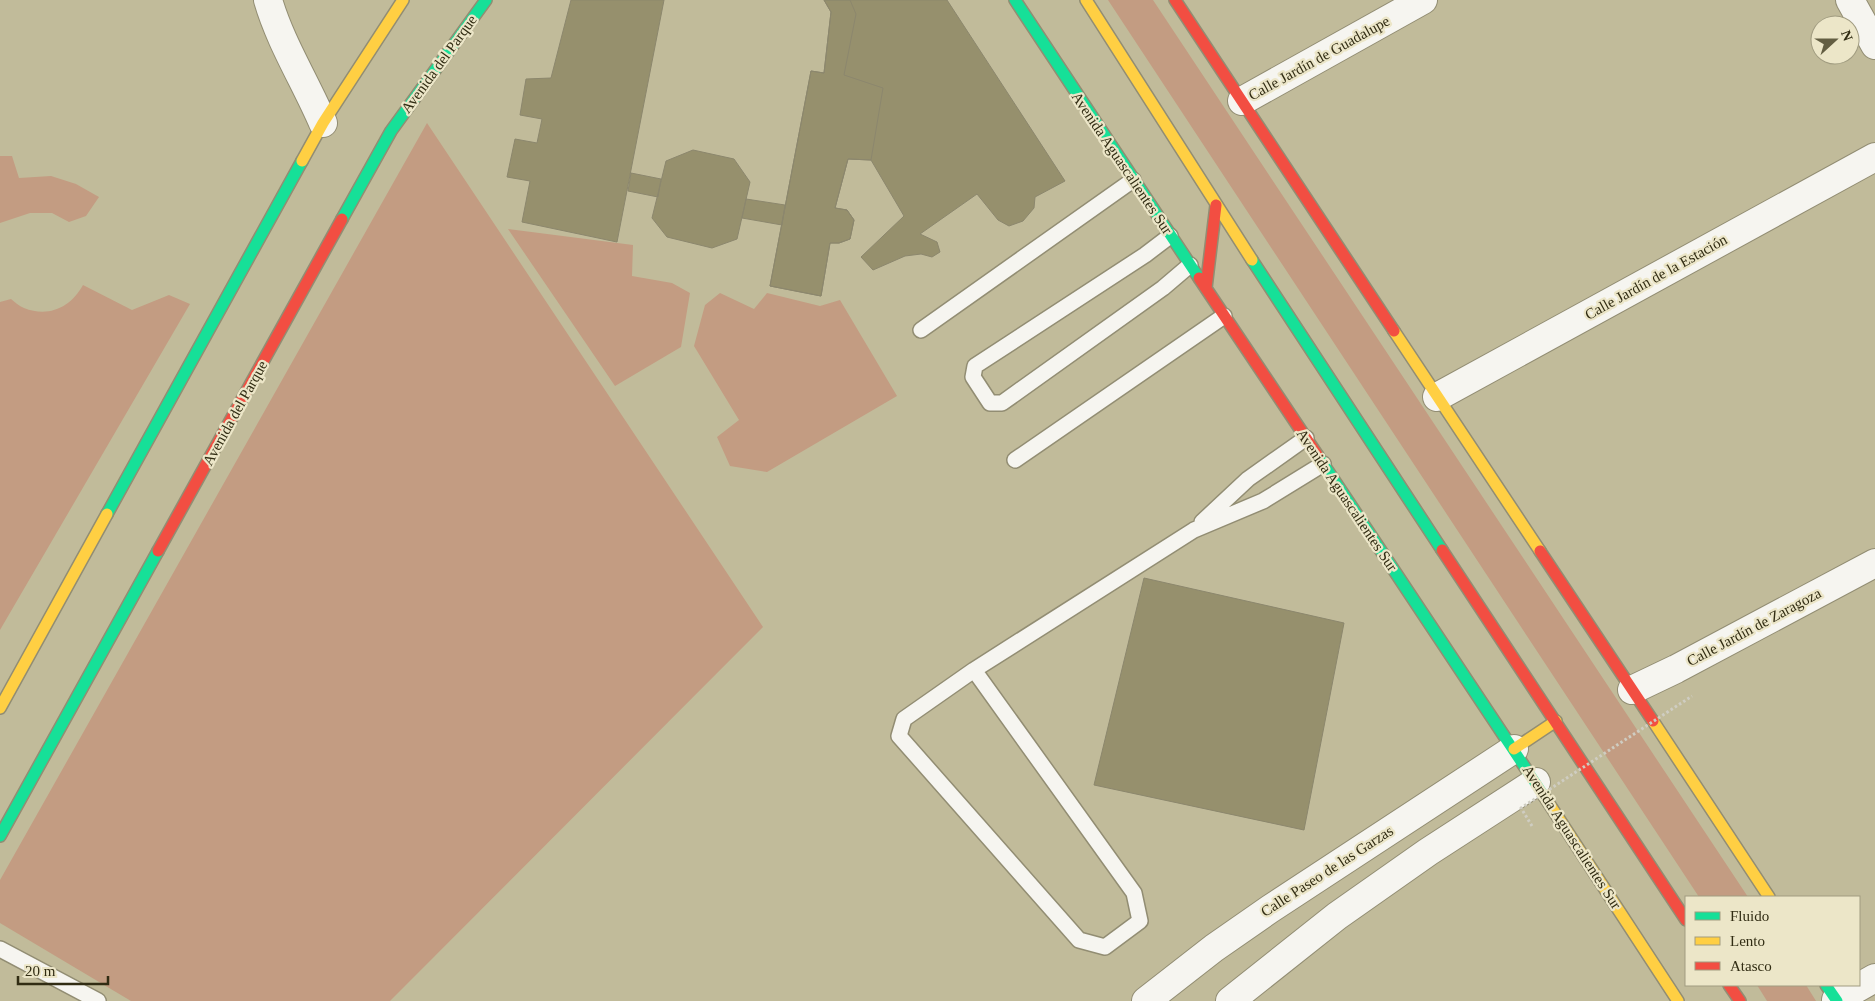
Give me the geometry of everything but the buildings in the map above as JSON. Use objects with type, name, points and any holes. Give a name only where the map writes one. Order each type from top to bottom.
[{"type":"street","points":[[268,0],[273,19],[323,123]]},
{"type":"street","points":[[0,708],[323,123],[403,0]]},
{"type":"street","name":"Avenida del Parque","points":[[0,836],[391,131],[486,0]]},
{"type":"street","name":"Avenida Aguascalientes Sur","points":[[1015,0],[1170,236],[1536,782],[1678,1001]]},
{"type":"street","points":[[1086,0],[1216,205],[1685,918]]},
{"type":"street","points":[[1175,0],[1768,896]]},
{"type":"street","name":"Calle Jardín de Guadalupe","points":[[1242,101],[1423,0]]},
{"type":"street","points":[[1850,0],[1875,44]]},
{"type":"street","name":"Calle Jardín de la Estación","points":[[1437,397],[1875,157]]},
{"type":"street","points":[[1206,288],[1216,205]]},
{"type":"street","name":"Calle Jardín de Zaragoza","points":[[1632,690],[1676,670],[1875,563]]},
{"type":"street","points":[[1514,749],[1556,721]]},
{"type":"street","name":"Calle Paseo de las Garzas","points":[[1146,1001],[1214,948],[1270,909],[1514,749]]},
{"type":"street","points":[[1230,1001],[1337,916],[1420,857],[1536,782]]},
{"type":"street","points":[[1860,984],[1875,978]]},
{"type":"street","points":[[1730,986],[1740,1001]]},
{"type":"street","points":[[1833,995],[1855,986]]},
{"type":"lane","points":[[921,330],[1133,180]]},
{"type":"lane","points":[[1170,236],[1145,255],[975,366],[973,377],[990,403],[1002,404],[1154,294],[1190,265]]},
{"type":"lane","points":[[1015,460],[1224,316]]},
{"type":"lane","points":[[1194,530],[1248,479],[1306,438]]},
{"type":"lane","points":[[974,670],[1134,894],[1140,921],[1105,947],[1079,940],[899,736],[904,719],[974,670],[1194,530],[1263,501],[1323,464]]},
{"type":"lane","points":[[0,949],[98,1001]]},
{"type":"path","points":[[1532,826],[1521,808],[1692,696]]},
{"type":"shaded area","points":[[1108,0],[1153,0],[1747,896],[1698,896]]},
{"type":"shaded area","points":[[427,123],[763,627],[390,1001],[131,1001],[0,923],[0,880]]},
{"type":"shaded area","points":[[0,156],[12,156],[19,178],[51,176],[76,184],[99,197],[86,216],[69,222],[52,213],[30,213],[0,223]]},
{"type":"shaded area","points":[[508,229],[633,245],[632,276],[672,283],[690,293],[681,347],[615,386]]},
{"type":"shaded area","points":[[83,285],[132,310],[169,295],[190,304],[0,630],[0,302],[11,299],[22,307],[33,311],[50,311],[66,305]]},
{"type":"shaded area","points":[[720,293],[754,309],[767,293],[820,306],[840,300],[897,396],[767,472],[730,466],[717,437],[739,420],[694,346],[705,305]]},
{"type":"shaded area","points":[[1758,986],[1807,986],[1816,1001],[1767,1001]]},
{"type":"traffic: fast","points":[[342,219],[391,131],[486,0]]},
{"type":"traffic: fast","points":[[1015,0],[1199,278]]},
{"type":"traffic: fast","points":[[107,514],[302,161]]},
{"type":"traffic: fast","points":[[1252,260],[1442,550]]},
{"type":"traffic: fast","points":[[1318,456],[1544,796]]},
{"type":"traffic: fast","points":[[0,836],[158,551]]},
{"type":"traffic: fast","points":[[1827,986],[1837,1001]]},
{"type":"traffic: slow","points":[[302,161],[323,123],[403,0]]},
{"type":"traffic: slow","points":[[1086,0],[1252,260]]},
{"type":"traffic: slow","points":[[1394,331],[1540,551]]},
{"type":"traffic: slow","points":[[0,708],[107,514]]},
{"type":"traffic: slow","points":[[1514,749],[1556,721]]},
{"type":"traffic: slow","points":[[1653,721],[1768,896]]},
{"type":"traffic: slow","points":[[1544,796],[1678,1001]]},
{"type":"traffic: jam","points":[[1175,0],[1394,331]]},
{"type":"traffic: jam","points":[[1206,288],[1216,205]]},
{"type":"traffic: jam","points":[[158,551],[342,219]]},
{"type":"traffic: jam","points":[[1199,278],[1318,456]]},
{"type":"traffic: jam","points":[[1442,550],[1685,918]]},
{"type":"traffic: jam","points":[[1540,551],[1653,721]]},
{"type":"traffic: jam","points":[[1730,986],[1740,1001]]}]
